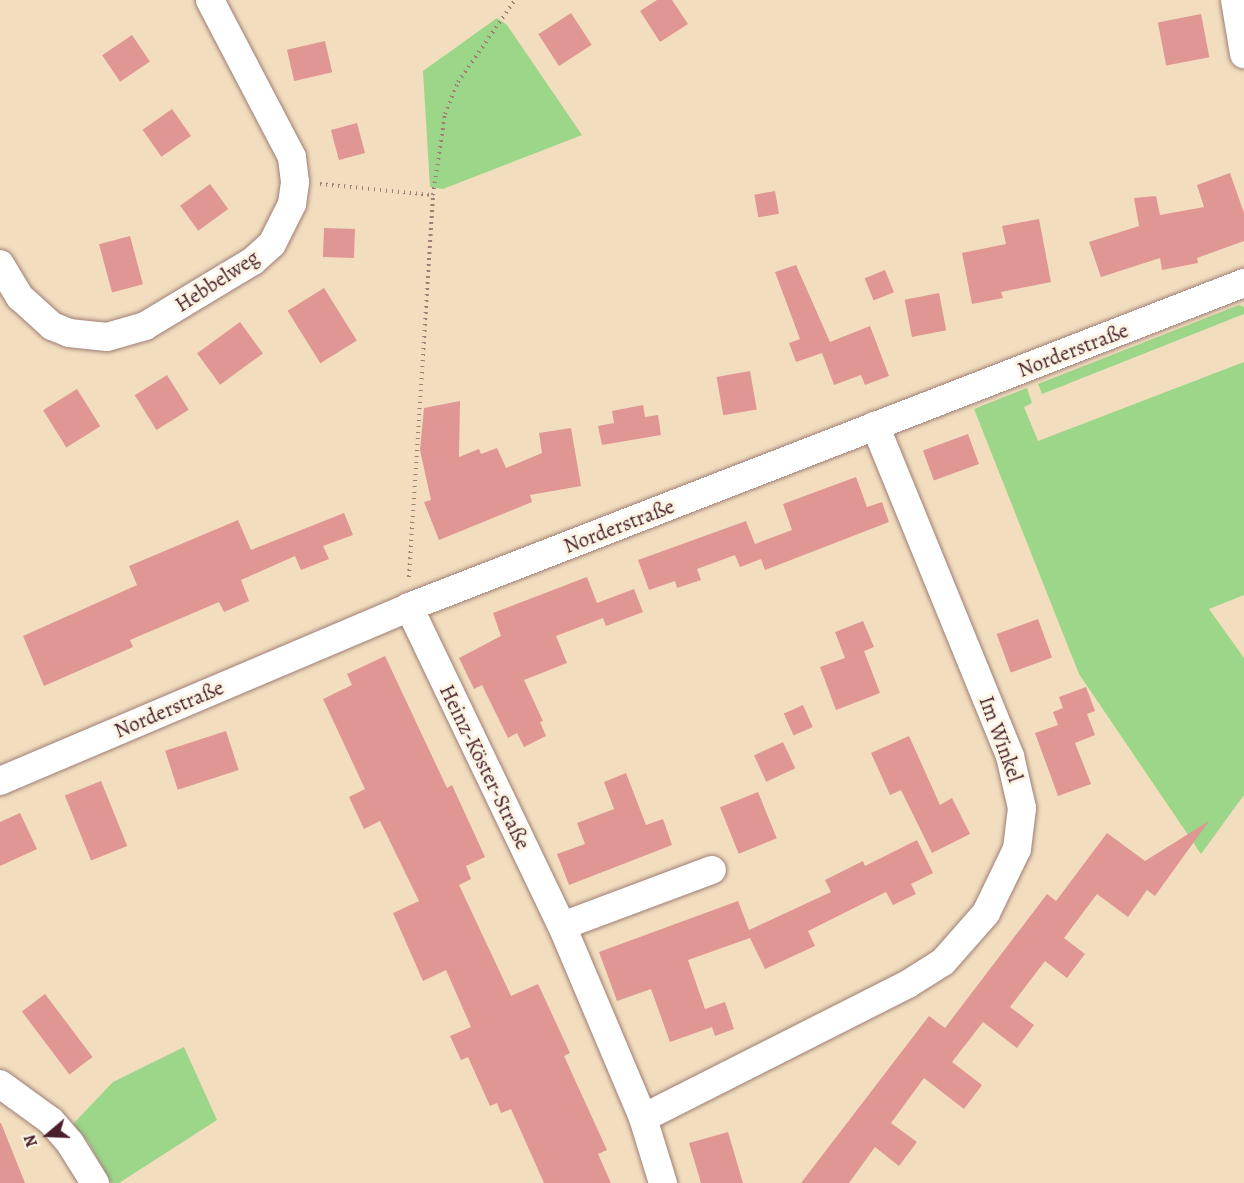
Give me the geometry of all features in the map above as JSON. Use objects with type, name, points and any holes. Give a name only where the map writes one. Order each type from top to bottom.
[{"type":"street","name":"Hebbelweg","points":[[0,264],[20,297],[52,326],[87,337],[126,333],[253,261],[285,225],[296,182],[292,157],[283,133],[210,0]]},
{"type":"street","points":[[1235,0],[1244,54]]},
{"type":"street","name":"Norderstraße","points":[[0,781],[409,608],[1244,283]]},
{"type":"street","name":"Im Winkel","points":[[643,1118],[908,984],[943,962],[986,913],[1017,849],[1022,808],[1010,756],[875,426]]},
{"type":"street","name":"Heinz-Köster-Straße","points":[[409,608],[562,926],[643,1118],[663,1183]]},
{"type":"street","points":[[562,926],[712,870]]},
{"type":"street","points":[[0,1084],[51,1121],[70,1143],[95,1183]]},
{"type":"path","points":[[409,608],[409,538],[433,195],[449,98],[515,0]]},
{"type":"path","points":[[296,182],[433,195]]},
{"type":"green space","points":[[497,18],[507,25],[582,135],[443,189],[430,187],[423,71]]},
{"type":"green space","points":[[1239,305],[1244,307],[1244,314],[1042,394],[1038,384]]},
{"type":"green space","points":[[1244,362],[1244,595],[1209,609],[1244,658],[1244,795],[1201,854],[1079,674],[974,409],[1027,388],[1032,403],[1024,407],[1038,441]]},
{"type":"green space","points":[[184,1047],[217,1120],[119,1183],[111,1183],[89,1143],[73,1124],[113,1082]]},
{"type":"building","points":[[657,0],[672,0],[688,24],[660,42],[640,11]]},
{"type":"building","points":[[571,13],[592,45],[559,66],[538,34]]},
{"type":"building","points":[[1201,14],[1209,57],[1166,66],[1158,22]]},
{"type":"building","points":[[132,35],[150,62],[120,82],[102,55]]},
{"type":"building","points":[[325,41],[332,72],[294,81],[287,50]]},
{"type":"building","points":[[172,109],[191,136],[161,157],[143,130]]},
{"type":"building","points":[[357,123],[365,153],[339,160],[331,130]]},
{"type":"building","points":[[1230,173],[1244,213],[1244,241],[1197,258],[1198,263],[1162,270],[1160,258],[1101,277],[1089,242],[1139,226],[1134,198],[1156,196],[1160,215],[1204,207],[1197,185]]},
{"type":"building","points":[[210,184],[228,209],[198,231],[180,206]]},
{"type":"building","points":[[775,191],[779,214],[758,217],[754,195]]},
{"type":"building","points":[[1039,219],[1051,282],[1001,292],[1003,298],[972,304],[962,253],[1006,244],[1002,226]]},
{"type":"building","points":[[324,228],[355,229],[354,258],[323,257]]},
{"type":"building","points":[[130,236],[143,284],[112,293],[99,244]]},
{"type":"building","points":[[796,265],[830,342],[870,326],[889,376],[865,385],[861,375],[834,385],[822,353],[796,362],[789,343],[800,339],[775,272]]},
{"type":"building","points":[[885,270],[894,292],[874,300],[865,278]]},
{"type":"building","points":[[324,288],[357,341],[320,363],[288,311]]},
{"type":"building","points":[[939,293],[946,330],[912,337],[905,300]]},
{"type":"building","points":[[240,322],[263,354],[220,385],[197,353]]},
{"type":"building","points":[[750,371],[757,409],[723,415],[717,377]]},
{"type":"building","points":[[167,375],[189,410],[157,430],[135,395]]},
{"type":"building","points":[[77,389],[100,426],[66,448],[43,410]]},
{"type":"building","points":[[460,401],[459,457],[479,449],[481,454],[497,448],[506,468],[542,453],[539,433],[571,428],[581,486],[530,495],[532,502],[439,540],[424,502],[431,500],[420,450],[424,408]]},
{"type":"building","points":[[643,405],[645,417],[658,415],[661,435],[602,445],[598,426],[614,423],[612,411]]},
{"type":"building","points":[[968,434],[979,464],[934,480],[923,450]]},
{"type":"building","points":[[856,477],[867,507],[882,502],[889,522],[765,570],[761,559],[740,567],[735,555],[697,569],[701,580],[677,588],[675,581],[649,590],[638,560],[746,521],[755,544],[792,530],[783,504]]},
{"type":"building","points":[[344,513],[353,535],[323,546],[329,559],[301,570],[295,556],[241,580],[249,601],[224,612],[219,602],[130,640],[133,647],[44,686],[23,636],[137,585],[129,566],[238,520],[251,550]]},
{"type":"building","points":[[587,577],[597,603],[634,589],[643,612],[606,626],[603,618],[556,636],[567,663],[524,680],[543,721],[540,722],[546,736],[524,747],[517,733],[508,738],[482,685],[474,689],[459,658],[501,636],[493,613]]},
{"type":"building","points":[[1038,619],[1052,658],[1011,673],[997,634]]},
{"type":"building","points":[[863,621],[874,647],[864,651],[880,693],[836,710],[820,667],[845,658],[835,632]]},
{"type":"building","points":[[385,656],[447,788],[452,785],[485,857],[466,866],[471,879],[459,885],[511,996],[538,984],[570,1053],[564,1056],[607,1150],[598,1154],[611,1183],[544,1183],[511,1109],[501,1113],[497,1103],[490,1106],[468,1057],[461,1060],[450,1036],[471,1027],[446,970],[423,981],[393,913],[419,901],[380,821],[364,829],[349,797],[365,789],[323,699],[352,685],[347,674]]},
{"type":"building","points":[[1086,687],[1095,711],[1087,714],[1095,735],[1075,743],[1091,784],[1058,796],[1035,733],[1058,725],[1053,712],[1063,708],[1059,697]]},
{"type":"building","points":[[803,705],[813,727],[794,735],[784,714]]},
{"type":"building","points":[[226,731],[239,770],[178,790],[165,751]]},
{"type":"building","points":[[909,736],[940,805],[952,798],[970,834],[932,853],[901,790],[890,795],[871,753]]},
{"type":"building","points":[[783,742],[795,768],[766,782],[754,756]]},
{"type":"building","points":[[626,773],[646,825],[663,819],[672,845],[569,885],[557,854],[585,844],[577,823],[614,809],[604,782]]},
{"type":"building","points":[[101,781],[127,846],[91,861],[65,796]]},
{"type":"building","points":[[758,792],[777,838],[739,854],[720,807]]},
{"type":"building","points":[[20,813],[37,849],[0,866],[0,822]]},
{"type":"building","points":[[1209,821],[1155,896],[1147,890],[1128,917],[1097,894],[1064,938],[1085,954],[1067,978],[1045,961],[1010,1007],[1034,1025],[1017,1048],[983,1022],[952,1062],[982,1085],[964,1109],[924,1078],[891,1123],[917,1142],[899,1166],[875,1147],[849,1183],[801,1183],[929,1016],[945,1028],[1047,894],[1056,901],[1107,833],[1145,861]]},
{"type":"building","points":[[917,840],[933,873],[911,884],[916,894],[893,905],[886,892],[808,931],[815,946],[765,969],[750,938],[688,960],[705,1009],[725,1002],[734,1029],[715,1036],[712,1027],[670,1042],[651,989],[617,1001],[599,952],[738,901],[749,930],[831,892],[825,880],[863,861],[865,866]]},
{"type":"building","points":[[45,994],[93,1057],[69,1075],[22,1011]]},
{"type":"building","points":[[1,1123],[25,1183],[0,1183]]},
{"type":"building","points":[[728,1132],[743,1183],[701,1183],[689,1143]]}]
